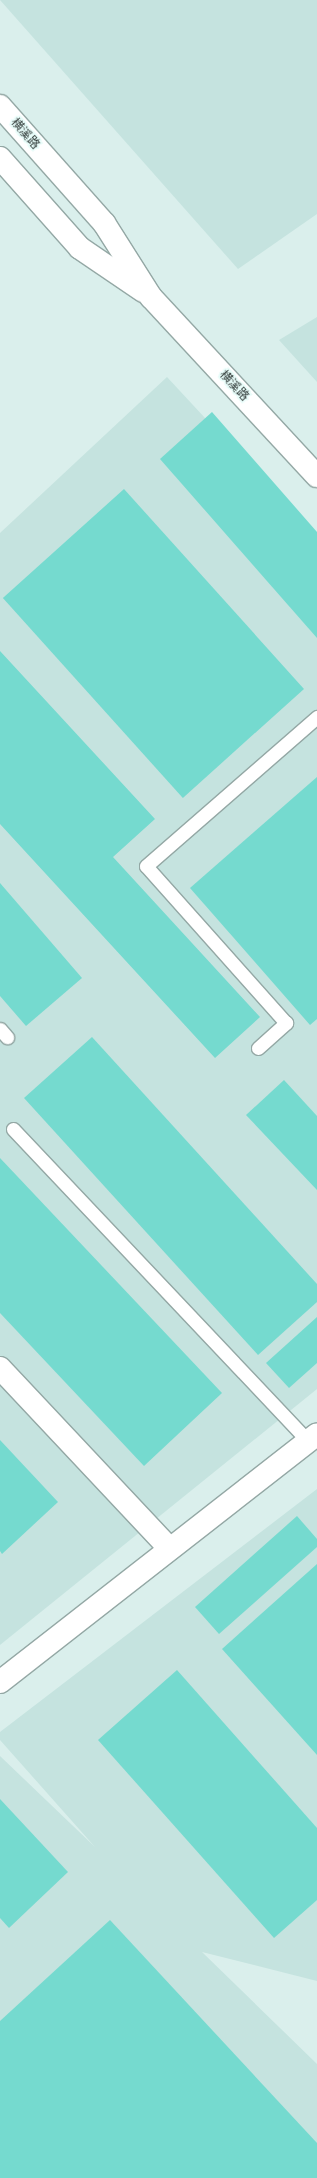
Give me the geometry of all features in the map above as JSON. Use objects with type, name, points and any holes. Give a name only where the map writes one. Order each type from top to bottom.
[{"type":"street","name":"横溪路","points":[[0,106],[104,223],[151,296],[317,476]]},
{"type":"street","name":"横溪路","points":[[0,158],[80,248],[151,296]]},
{"type":"street","points":[[0,1368],[170,1549]]},
{"type":"street","points":[[0,1682],[312,1437]]},
{"type":"lane","points":[[258,1048],[286,1023],[146,866],[317,717]]},
{"type":"lane","points":[[13,1129],[312,1437]]},
{"type":"shaded area","points":[[0,0],[317,0],[317,214],[238,269]]},
{"type":"shaded area","points":[[317,317],[317,382],[279,340]]},
{"type":"shaded area","points":[[167,377],[317,539],[317,1389],[0,1645],[0,533]]},
{"type":"shaded area","points":[[317,1489],[317,1981],[202,1952],[317,2064],[317,2178],[0,2178],[0,1756],[95,1847],[0,1740],[0,1732]]},
{"type":"building","points":[[212,412],[317,532],[317,638],[160,459]]},
{"type":"building","points":[[124,489],[304,689],[183,798],[3,598]]},
{"type":"building","points":[[0,651],[155,819],[113,857],[260,1017],[215,1058],[0,824]]},
{"type":"building","points":[[317,777],[317,1019],[310,1025],[190,888]]},
{"type":"building","points":[[0,883],[82,978],[26,1026],[0,996]]},
{"type":"building","points":[[92,1037],[317,1284],[317,1302],[258,1355],[24,1098]]},
{"type":"building","points":[[284,1080],[317,1116],[317,1190],[246,1115]]},
{"type":"building","points":[[0,1158],[222,1393],[144,1466],[0,1313]]},
{"type":"building","points":[[317,1317],[317,1363],[289,1388],[266,1363]]},
{"type":"building","points":[[0,1440],[58,1502],[2,1554],[0,1551]]},
{"type":"building","points":[[297,1516],[317,1539],[317,1547],[219,1634],[195,1607]]},
{"type":"building","points":[[317,1564],[317,1755],[222,1649]]},
{"type":"building","points":[[177,1670],[317,1828],[317,1900],[274,1938],[98,1740]]},
{"type":"building","points":[[0,1799],[68,1872],[9,1928],[0,1918]]},
{"type":"building","points":[[110,1920],[317,2143],[317,2178],[0,2178],[0,2021]]}]
